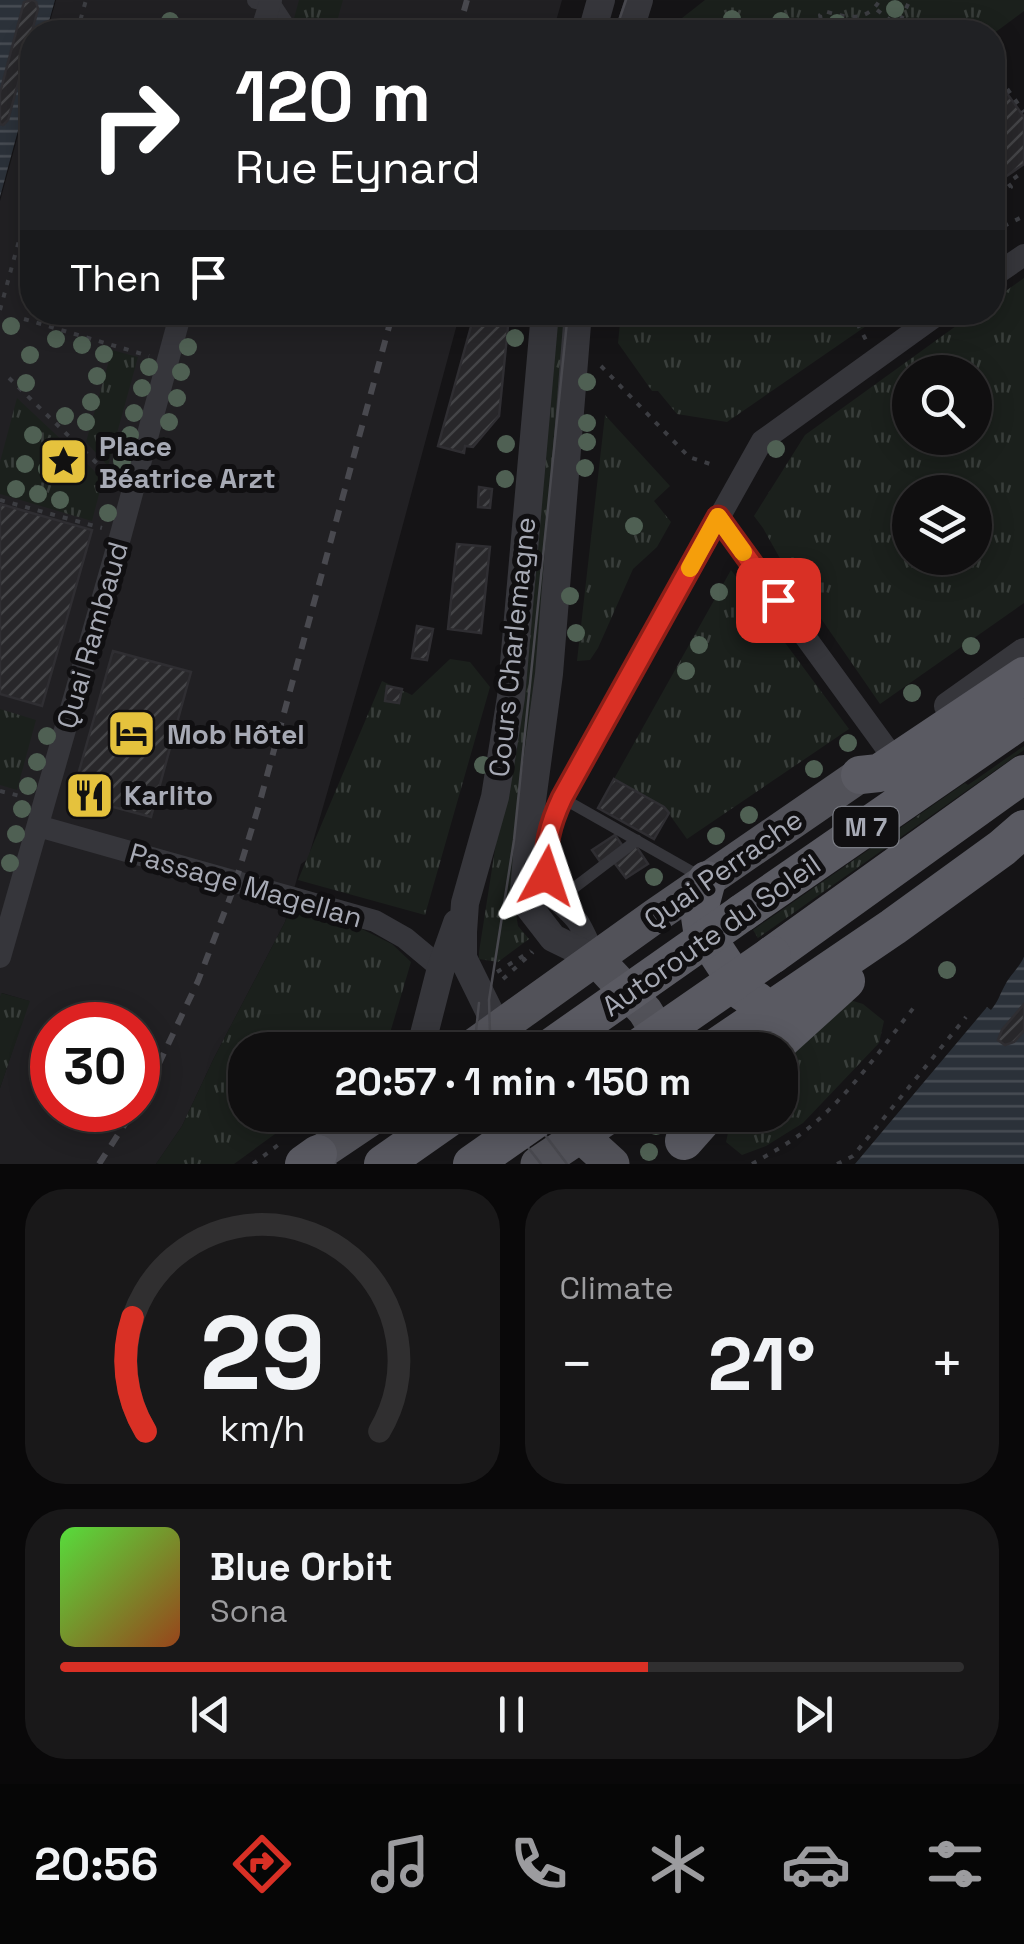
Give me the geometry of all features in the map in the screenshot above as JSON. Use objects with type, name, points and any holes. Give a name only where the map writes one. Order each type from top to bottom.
[{"type":"highway","points":[[874,762],[879,773],[1024,676]]},
{"type":"highway","name":"Autoroute du Soleil","points":[[572,1032],[1024,718]]},
{"type":"highway","name":"Autoroute du Soleil","points":[[661,1032],[1024,774]]},
{"type":"highway","points":[[739,1032],[893,927],[1024,828]]},
{"type":"highway","points":[[707,880],[699,910],[702,930],[743,992],[761,1003],[783,1002]]},
{"type":"highway","points":[[790,1032],[832,995],[893,927]]},
{"type":"highway","points":[[383,1164],[429,1132]]},
{"type":"highway","points":[[472,1164],[518,1132]]},
{"type":"main road","name":"Quai Perrache","points":[[513,1032],[596,958],[874,762]]},
{"type":"main road","points":[[596,958],[645,1011],[658,1032]]},
{"type":"main road","points":[[314,1161],[353,1132]]},
{"type":"main road","points":[[538,1164],[565,1132]]},
{"type":"main road","points":[[577,1132],[612,1164]]},
{"type":"street","name":"Quai Rambaud","points":[[0,957],[177,325]]},
{"type":"street","name":"Cours Charlemagne","points":[[501,1032],[463,958],[465,903],[495,797],[512,697],[544,325]]},
{"type":"street","name":"Cours Charlemagne","points":[[577,325],[548,674],[524,890],[530,907],[553,938],[596,958]]},
{"type":"street","points":[[596,958],[578,922],[549,889],[545,850],[562,798],[762,441],[922,325]]},
{"type":"street","points":[[718,517],[874,762]]},
{"type":"street","name":"Quai Perrache","points":[[874,762],[1024,652]]},
{"type":"street","name":"Passage Magellan","points":[[38,826],[374,922],[405,938],[441,968]]},
{"type":"street","points":[[425,1032],[441,968],[465,903]]},
{"type":"lane","points":[[562,798],[707,880]]},
{"type":"lane","points":[[558,900],[637,840]]},
{"type":"path","points":[[821,20],[824,11],[864,18],[880,0]]},
{"type":"path","points":[[875,9],[890,20]]},
{"type":"path","points":[[1005,86],[1024,112]]},
{"type":"path","points":[[1005,193],[1011,187],[1008,183],[1024,171]]},
{"type":"path","points":[[0,310],[20,237]]},
{"type":"path","points":[[44,325],[168,362]]},
{"type":"path","points":[[858,325],[878,355]]},
{"type":"path","points":[[601,366],[690,457],[712,465]]},
{"type":"path","points":[[9,378],[131,495]]},
{"type":"path","points":[[0,500],[121,534]]},
{"type":"path","points":[[499,982],[540,947]]},
{"type":"path","points":[[752,1164],[817,1121],[852,1085],[915,1006]]},
{"type":"path","points":[[837,1164],[853,1156],[966,1017]]},
{"type":"shaded area","points":[[0,0],[55,0],[49,20],[20,20],[20,123],[0,197]]},
{"type":"shaded area","points":[[56,0],[562,0],[556,20],[50,20]]},
{"type":"shaded area","points":[[20,128],[20,325],[457,325],[308,859],[301,864],[285,922],[182,1126],[156,1164],[0,1164],[0,1088],[29,1001],[2,993],[0,998],[0,201]]},
{"type":"shaded area","points":[[1024,957],[1024,1164],[855,1164],[987,1007],[991,1010]]},
{"type":"green space","points":[[299,0],[343,0],[337,20],[294,20]]},
{"type":"green space","points":[[705,0],[1024,0],[1024,11],[1005,25],[1005,20],[680,20]]},
{"type":"green space","points":[[1024,278],[1024,603],[880,704],[754,516],[805,435],[892,372],[892,455],[992,455],[992,355],[916,355],[957,325],[1005,325],[1005,291]]},
{"type":"green space","points":[[553,325],[572,325],[514,901],[518,926],[529,939],[498,962],[479,959],[479,952],[517,708]]},
{"type":"green space","points":[[620,325],[868,325],[727,422],[677,414],[658,391],[652,391],[618,343]]},
{"type":"green space","points":[[112,350],[138,357],[108,466],[86,442]]},
{"type":"green space","points":[[17,398],[103,479],[92,521],[0,494],[0,462]]},
{"type":"green space","points":[[605,415],[670,486],[654,501],[671,522],[657,547],[633,569],[590,660],[577,661]]},
{"type":"green space","points":[[731,570],[849,729],[687,839],[664,807],[614,779]]},
{"type":"green space","points":[[450,659],[470,662],[490,687],[425,915],[298,880],[382,681],[412,695]]},
{"type":"green space","points":[[0,709],[36,720],[17,790],[0,785]]},
{"type":"green space","points":[[1024,746],[1024,750],[758,938],[753,930]]},
{"type":"green space","points":[[291,906],[362,929],[392,944],[411,962],[390,1032],[228,1032],[228,1132],[278,1132],[234,1164],[156,1164],[182,1126],[214,1058]]},
{"type":"green space","points":[[1,993],[30,1001],[0,1088],[0,998]]},
{"type":"green space","points":[[850,1000],[863,1004],[884,1021],[879,1043],[798,1126],[798,1048]]},
{"type":"green space","points":[[728,1132],[789,1132],[742,1155],[726,1142]]},
{"type":"building","points":[[24,2],[36,2],[38,9],[35,20],[20,20],[20,76],[8,120],[3,125],[0,93]]},
{"type":"building","points":[[1005,91],[1024,117],[1024,164],[1005,177]]},
{"type":"building","points":[[471,325],[508,325],[499,416],[473,447],[465,446],[464,453],[438,446]]},
{"type":"building","points":[[479,487],[492,489],[490,508],[478,507]]},
{"type":"building","points":[[0,504],[92,530],[42,706],[0,694]]},
{"type":"building","points":[[457,544],[490,547],[481,633],[448,629]]},
{"type":"building","points":[[417,626],[433,629],[427,660],[412,658]]},
{"type":"building","name":"Mob Hôtel","points":[[113,651],[191,672],[151,817],[72,796]]},
{"type":"building","points":[[387,686],[402,689],[399,703],[385,701]]},
{"type":"building","points":[[614,779],[669,813],[654,839],[598,808]]},
{"type":"building","points":[[615,835],[627,852],[636,846],[648,864],[626,878],[613,861],[604,867],[592,850]]},
{"type":"building","points":[[1024,1004],[1024,1031],[1005,1045],[998,1040],[1002,1030]]},
{"type":"tram line","points":[[619,20],[626,0]]},
{"type":"tram line","points":[[490,1032],[489,1000],[514,840],[567,325]]},
{"type":"tram line","points":[[476,1032],[479,1003]]},
{"type":"tram line","points":[[516,1132],[541,1164]]},
{"type":"tram line","points":[[543,1132],[567,1164]]},
{"type":"railway","points":[[461,20],[467,0]]},
{"type":"railway","points":[[160,1061],[198,981],[233,890],[389,325]]},
{"type":"railway","points":[[99,1164],[120,1132]]},
{"type":"slow traffic","points":[[690,568],[718,517],[743,552]]},
{"type":"place","name":"Place Béatrice Arzt","points":[[64,462]]},
{"type":"place","name":"Mob Hôtel","points":[[132,734]]},
{"type":"place","name":"Karlito","points":[[89,795]]},
{"type":"route","points":[[546,876],[545,850],[562,798],[718,517],[778,600]]}]
